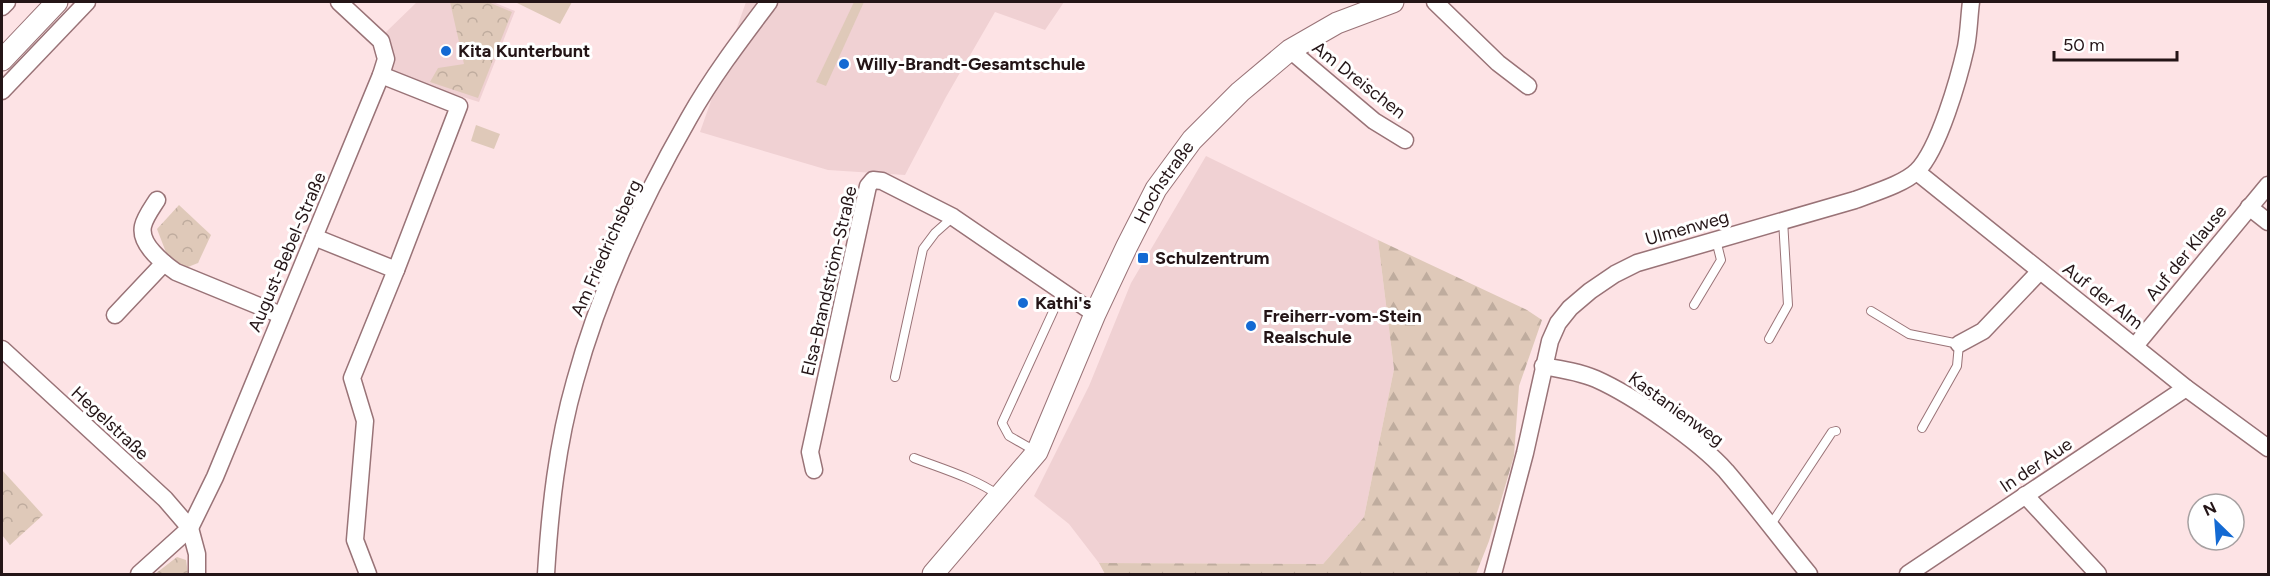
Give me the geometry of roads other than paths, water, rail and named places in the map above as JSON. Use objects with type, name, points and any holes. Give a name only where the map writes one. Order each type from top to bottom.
[{"type":"street","points":[[2,7],[7,2]]},
{"type":"street","points":[[2,60],[57,2]]},
{"type":"street","points":[[2,91],[87,2]]},
{"type":"street","name":"August-Bebel-Straße","points":[[190,528],[215,477],[386,59],[381,41],[339,2]]},
{"type":"street","name":"Am Friedrichsberg","points":[[546,574],[549,517],[558,458],[574,381],[601,300],[635,223],[689,117],[721,67],[769,2]]},
{"type":"street","name":"Hochstraße","points":[[933,574],[1037,452],[1095,314],[1156,189],[1192,141],[1240,92],[1290,50],[1337,23],[1393,2]]},
{"type":"street","points":[[1435,2],[1498,63],[1528,86]]},
{"type":"street","name":"Ulmenweg","points":[[1497,572],[1550,341],[1558,323],[1590,291],[1615,274],[1637,263],[1855,200],[1917,172],[1932,151],[1956,82],[1966,47],[1971,2]]},
{"type":"street","name":"Am Dreischen","points":[[1290,50],[1374,121],[1405,140]]},
{"type":"street","points":[[368,574],[355,540],[365,422],[352,378],[459,106],[381,75]]},
{"type":"street","name":"Auf der Alm","points":[[1917,172],[2186,387],[2268,448]]},
{"type":"street","name":"Elsa-Brandström-Straße","points":[[814,470],[810,452],[868,186],[873,180],[882,181],[953,217],[1095,314]]},
{"type":"street","name":"Auf der Klause","points":[[2135,346],[2268,184]]},
{"type":"street","points":[[157,200],[144,220],[141,230],[150,248],[164,264],[176,272],[281,315]]},
{"type":"street","points":[[2248,207],[2268,222]]},
{"type":"street","points":[[314,237],[396,270]]},
{"type":"street","points":[[115,315],[164,264]]},
{"type":"street","points":[[1959,344],[1983,331],[2040,272]]},
{"type":"street","name":"Hegelstraße","points":[[2,349],[165,499],[190,528]]},
{"type":"street","name":"Kastanienweg","points":[[1544,366],[1594,378],[1621,391],[1684,435],[1724,470],[1809,574]]},
{"type":"street","name":"In der Aue","points":[[1908,574],[2186,387]]},
{"type":"street","points":[[2025,495],[2098,574]]},
{"type":"street","points":[[139,574],[190,528],[197,554],[196,574]]},
{"type":"lane","points":[[895,377],[923,249],[935,233],[953,217]]},
{"type":"lane","points":[[1769,339],[1788,306],[1784,220]]},
{"type":"lane","points":[[1694,305],[1721,260],[1716,240]]},
{"type":"lane","points":[[1037,452],[1009,436],[1002,423],[1062,292]]},
{"type":"lane","points":[[1871,311],[1909,334],[1959,344],[1957,366],[1922,428]]},
{"type":"lane","points":[[1770,527],[1832,432],[1836,431]]},
{"type":"lane","points":[[914,458],[963,476],[1000,496]]},
{"type":"place","name":"Kita Kunterbunt","points":[[446,51]]},
{"type":"place","name":"Willy-Brandt-Gesamtschule","points":[[844,64]]},
{"type":"place","name":"Schulzentrum","points":[[1143,258]]},
{"type":"place","name":"Kathi's","points":[[1023,303]]},
{"type":"place","name":"Freiherr-vom-Stein Realschule","points":[[1251,326]]}]
